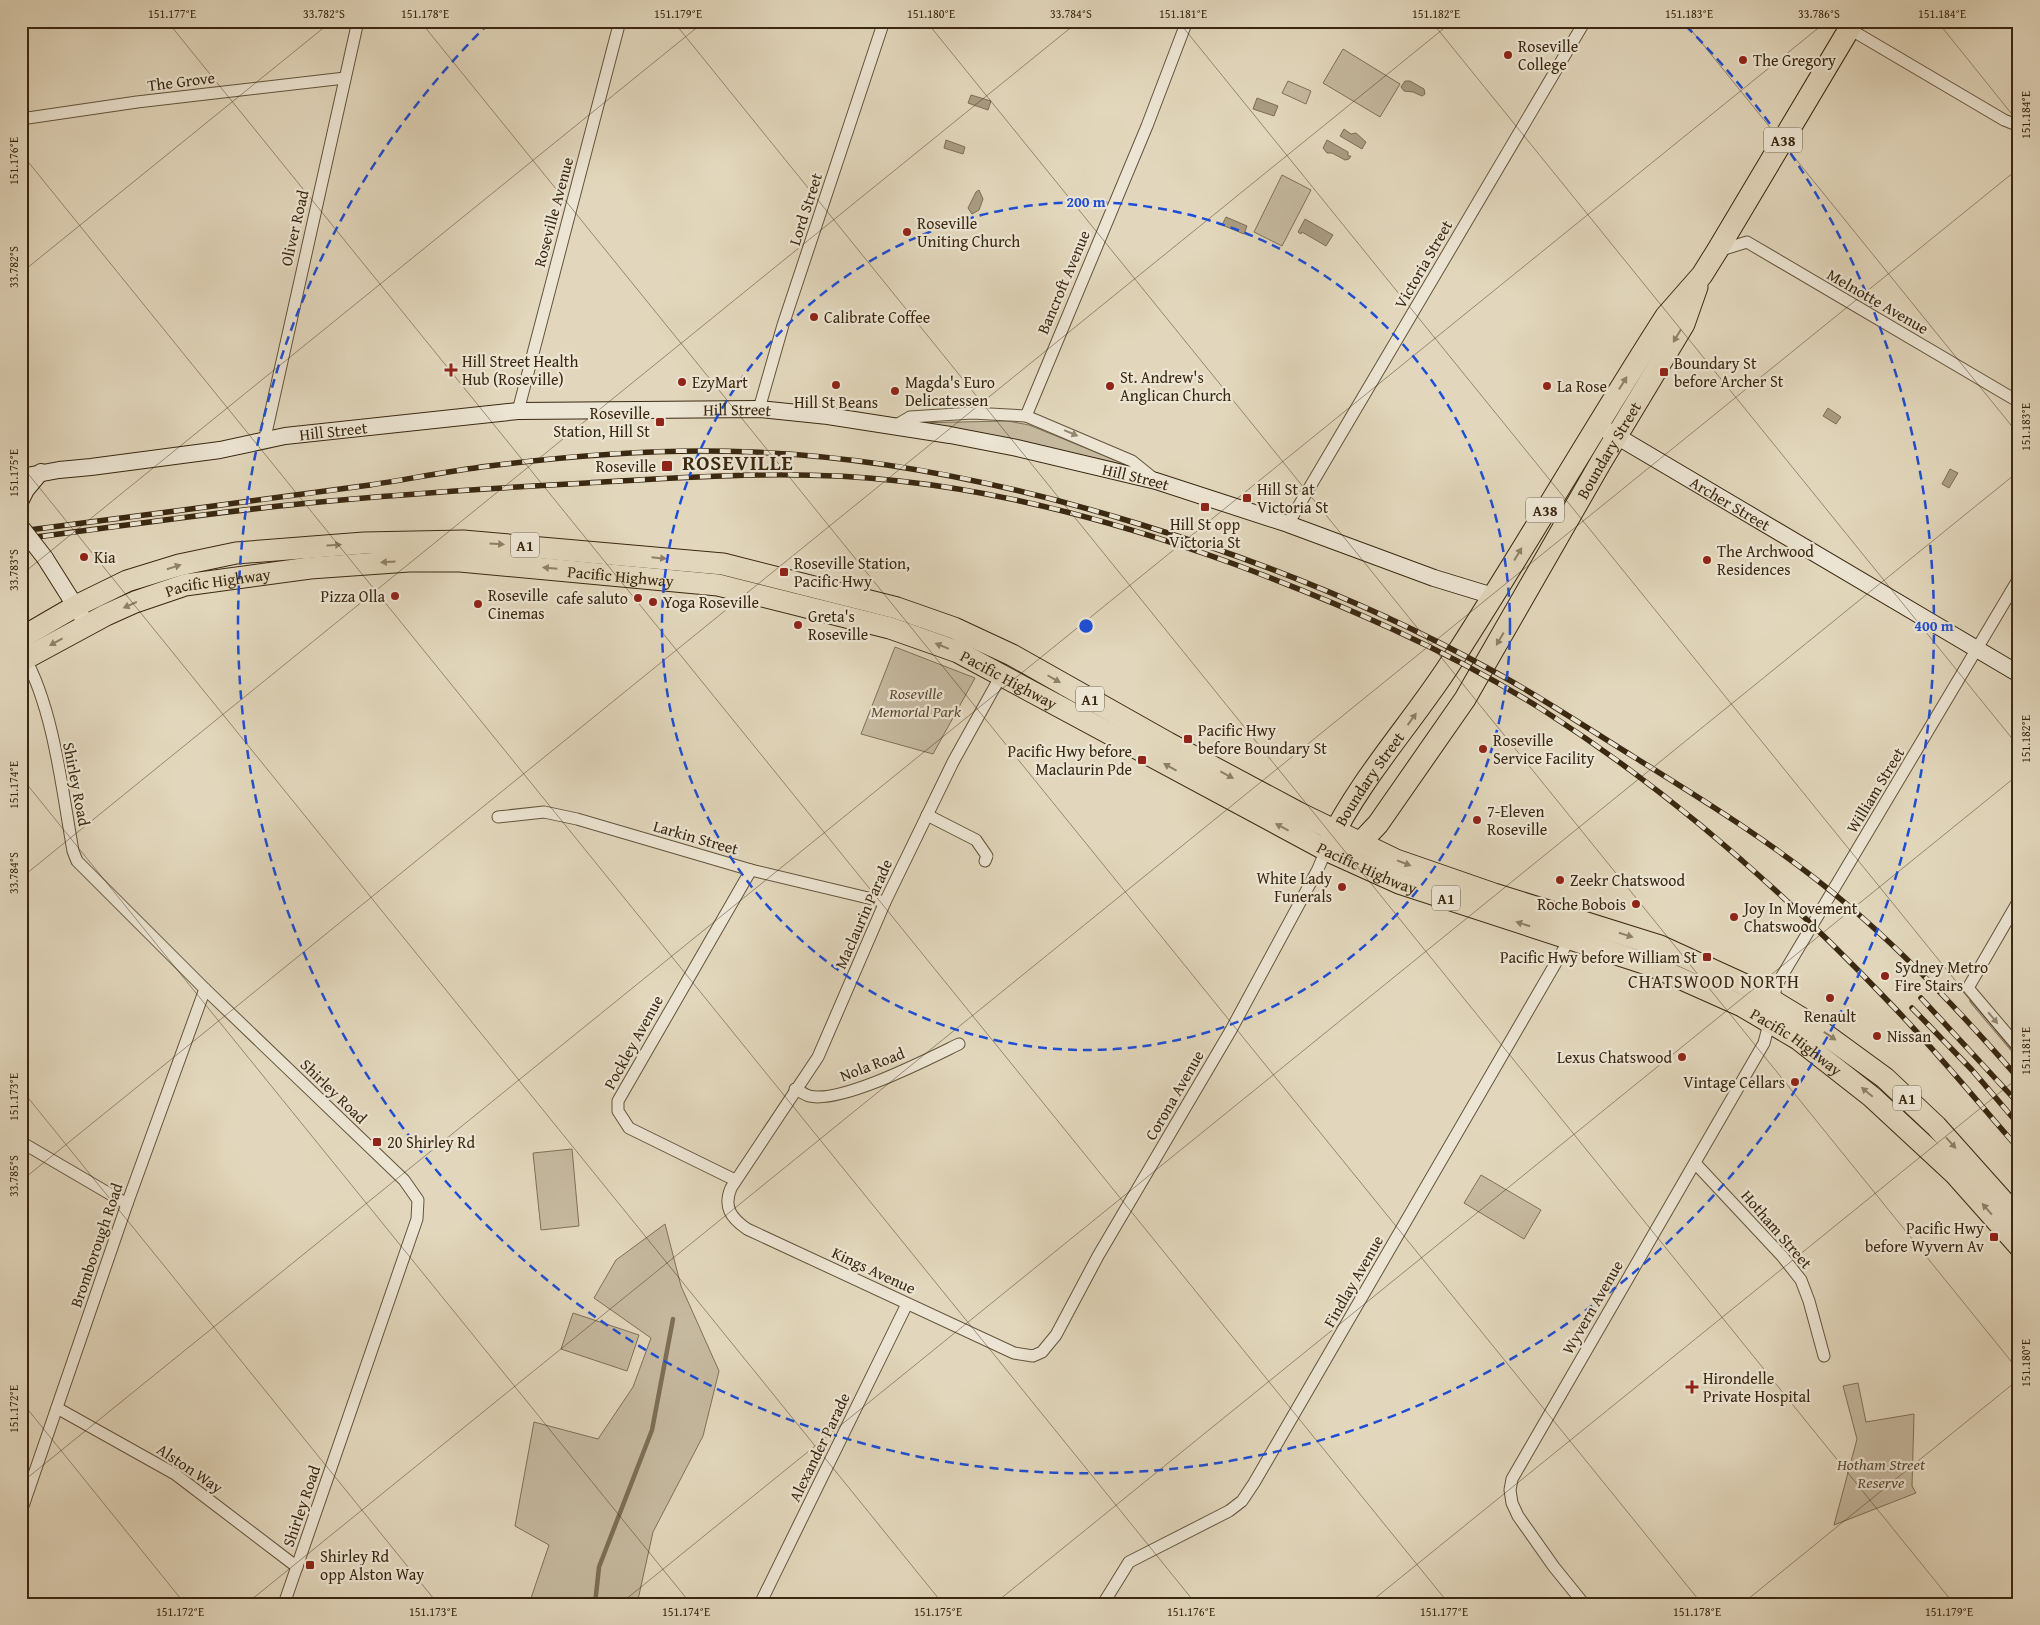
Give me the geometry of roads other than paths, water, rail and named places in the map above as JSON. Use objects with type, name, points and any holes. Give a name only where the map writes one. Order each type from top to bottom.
[{"type":"highway","name":"Boundary Street","points":[[1702,275],[1684,324],[1465,699],[1383,818],[1360,842],[1330,840],[1349,806],[1434,688],[1493,596],[1666,316],[1702,275],[1846,24]]},
{"type":"highway","name":"Pacific Highway","points":[[21,638],[76,606],[127,581],[179,565],[236,553],[364,543],[463,541],[723,564],[919,614],[1012,655],[1177,748],[1399,883],[1574,930],[1660,946],[1752,988],[1848,1049],[1885,1078],[1936,1126],[2019,1219]]},
{"type":"highway","name":"Pacific Highway","points":[[23,657],[135,602],[186,585],[221,579],[363,563],[409,560],[460,561],[675,580],[738,588],[923,638],[958,652],[1330,840]]},
{"type":"highway","name":"Pacific Highway","points":[[1360,842],[1417,868],[1574,930],[1710,990],[1798,1039],[1872,1097],[1955,1174],[2019,1246]]},
{"type":"street","name":"Oliver Road","points":[[264,442],[358,21]]},
{"type":"street","name":"Roseville Avenue","points":[[518,411],[620,21]]},
{"type":"street","name":"Lord Street","points":[[758,409],[783,325],[884,21]]},
{"type":"street","name":"Bancroft Avenue","points":[[1026,416],[1147,126],[1188,21]]},
{"type":"street","name":"Victoria Street","points":[[1288,524],[1585,21]]},
{"type":"street","points":[[1846,24],[2004,120],[2019,126]]},
{"type":"street","name":"The Grove","points":[[21,119],[147,101],[345,78]]},
{"type":"street","name":"Melnotte Avenue","points":[[1717,251],[1747,242],[2019,402]]},
{"type":"street","name":"Hill Street","points":[[21,477],[42,472],[220,450],[285,436],[518,411],[758,409],[828,416],[1017,448],[1156,480],[1288,524],[1434,578],[1493,596]]},
{"type":"street","points":[[893,427],[910,417],[988,413],[1026,416],[1132,461],[1156,480]]},
{"type":"street","name":"Archer Street","points":[[1598,425],[2019,674]]},
{"type":"street","points":[[21,500],[26,490],[42,472]]},
{"type":"street","points":[[21,526],[45,558],[87,624]]},
{"type":"street","name":"William Street","points":[[1770,1022],[1776,986],[2019,578]]},
{"type":"street","name":"Maclaurin Parade","points":[[736,1180],[818,1057],[885,902],[953,762],[1012,655]]},
{"type":"street","name":"Shirley Road","points":[[23,657],[40,690],[48,716],[73,852],[77,861],[205,989],[404,1180],[418,1200],[417,1219],[284,1604]]},
{"type":"street","name":"Larkin Street","points":[[498,817],[544,812],[751,870],[885,902]]},
{"type":"street","points":[[927,815],[976,840],[987,856],[985,860]]},
{"type":"street","name":"Corona Avenue","points":[[1042,1352],[1056,1335],[1098,1256],[1231,1030],[1318,869],[1330,840]]},
{"type":"street","name":"Pockley Avenue","points":[[736,1180],[629,1128],[618,1111],[618,1101],[751,870]]},
{"type":"street","points":[[2019,900],[1968,988],[2019,1048]]},
{"type":"street","name":"Findlay Avenue","points":[[1103,1604],[1129,1562],[1229,1511],[1242,1501],[1574,930]]},
{"type":"street","name":"Bromborough Road","points":[[21,1512],[127,1204],[205,989]]},
{"type":"street","name":"Wyvern Avenue","points":[[1584,1604],[1554,1567],[1518,1516],[1512,1503],[1512,1480],[1766,1039],[1770,1022]]},
{"type":"street","name":"Nola Road","points":[[795,1089],[809,1096],[827,1097],[856,1089],[959,1044]]},
{"type":"street","points":[[21,1142],[127,1204]]},
{"type":"street","name":"Hotham Street","points":[[1695,1164],[1782,1256],[1801,1280],[1810,1301],[1824,1356]]},
{"type":"street","name":"Kings Avenue","points":[[736,1180],[728,1195],[727,1203],[729,1212],[740,1224],[1014,1353],[1033,1356],[1042,1352]]},
{"type":"street","name":"Alexander Parade","points":[[760,1604],[907,1304]]},
{"type":"street","name":"Alston Way","points":[[57,1408],[175,1474],[297,1568]]},
{"type":"waterway","points":[[595,1604],[599,1567],[652,1430],[673,1319]]},
{"type":"railway","points":[[21,531],[370,485],[489,466],[587,456],[686,451],[801,455],[899,467],[996,485],[1092,510],[1185,538],[1320,588],[1451,648],[1546,702],[1717,810],[1825,886],[1873,927],[1916,968],[1958,1011],[2019,1079]]},
{"type":"railway","points":[[21,539],[309,503],[483,489],[743,475],[860,477],[942,486],[1027,502],[1152,536],[1274,579],[1354,612],[1433,648],[1509,689],[1592,743],[1638,776],[1725,845],[1807,920],[1903,1017],[2019,1149]]},
{"type":"railway","points":[[1921,998],[2019,1104]]},
{"type":"railway","points":[[1912,1008],[1972,1070],[2019,1125]]},
{"type":"place","name":"Roseville College","points":[[1508,55]]},
{"type":"place","name":"The Gregory","points":[[1743,60]]},
{"type":"place","name":"Roseville Uniting Church","points":[[907,232]]},
{"type":"place","name":"Calibrate Coffee","points":[[814,317]]},
{"type":"place","name":"Hill Street Health Hub (Roseville)","points":[[451,370]]},
{"type":"place","name":"Boundary St before Archer St","points":[[1664,372]]},
{"type":"place","name":"EzyMart","points":[[682,382]]},
{"type":"place","name":"Hill St Beans","points":[[836,385]]},
{"type":"place","name":"St. Andrew's Anglican Church","points":[[1110,386]]},
{"type":"place","name":"La Rose","points":[[1547,386]]},
{"type":"place","name":"Magda's Euro Delicatessen","points":[[895,391]]},
{"type":"place","name":"Roseville Station, Hill St","points":[[660,422]]},
{"type":"place","name":"Roseville","points":[[667,466]]},
{"type":"place","name":"Hill St at Victoria St","points":[[1247,498]]},
{"type":"place","name":"Hill St opp Victoria St","points":[[1205,507]]},
{"type":"place","name":"Kia","points":[[84,557]]},
{"type":"place","name":"The Archwood Residences","points":[[1707,560]]},
{"type":"place","name":"Roseville Station, Pacific Hwy","points":[[784,572]]},
{"type":"place","name":"Pizza Olla","points":[[395,596]]},
{"type":"place","name":"cafe saluto","points":[[638,598]]},
{"type":"place","name":"Yoga Roseville","points":[[653,602]]},
{"type":"place","name":"Roseville Cinemas","points":[[478,604]]},
{"type":"place","name":"Greta's Roseville","points":[[798,625]]},
{"type":"place","name":"Pacific Hwy before Boundary St","points":[[1188,739]]},
{"type":"place","name":"Roseville Service Facility","points":[[1483,749]]},
{"type":"place","name":"Pacific Hwy before Maclaurin Pde","points":[[1142,760]]},
{"type":"place","name":"7-Eleven Roseville","points":[[1477,820]]},
{"type":"place","name":"Zeekr Chatswood","points":[[1560,880]]},
{"type":"place","name":"White Lady Funerals","points":[[1342,887]]},
{"type":"place","name":"Roche Bobois","points":[[1636,904]]},
{"type":"place","name":"Joy In Movement Chatswood","points":[[1734,917]]},
{"type":"place","name":"Pacific Hwy before William St","points":[[1707,957]]},
{"type":"place","name":"Sydney Metro Fire Stairs","points":[[1885,976]]},
{"type":"place","name":"Renault","points":[[1830,998]]},
{"type":"place","name":"Nissan","points":[[1877,1036]]},
{"type":"place","name":"Lexus Chatswood","points":[[1682,1057]]},
{"type":"place","name":"Vintage Cellars","points":[[1795,1082]]},
{"type":"place","name":"20 Shirley Rd","points":[[377,1142]]},
{"type":"place","name":"Pacific Hwy before Wyvern Av","points":[[1994,1237]]},
{"type":"place","name":"Hirondelle Private Hospital","points":[[1692,1387]]},
{"type":"place","name":"Shirley Rd opp Alston Way","points":[[310,1565]]},
{"type":"district","name":"ROSEVILLE","points":[[738,462]]},
{"type":"district","name":"CHATSWOOD NORTH","points":[[1714,981]]},
{"type":"park label","name":"Roseville Memorial Park","points":[[916,702]]},
{"type":"park label","name":"Hotham Street Reserve","points":[[1881,1473]]}]
